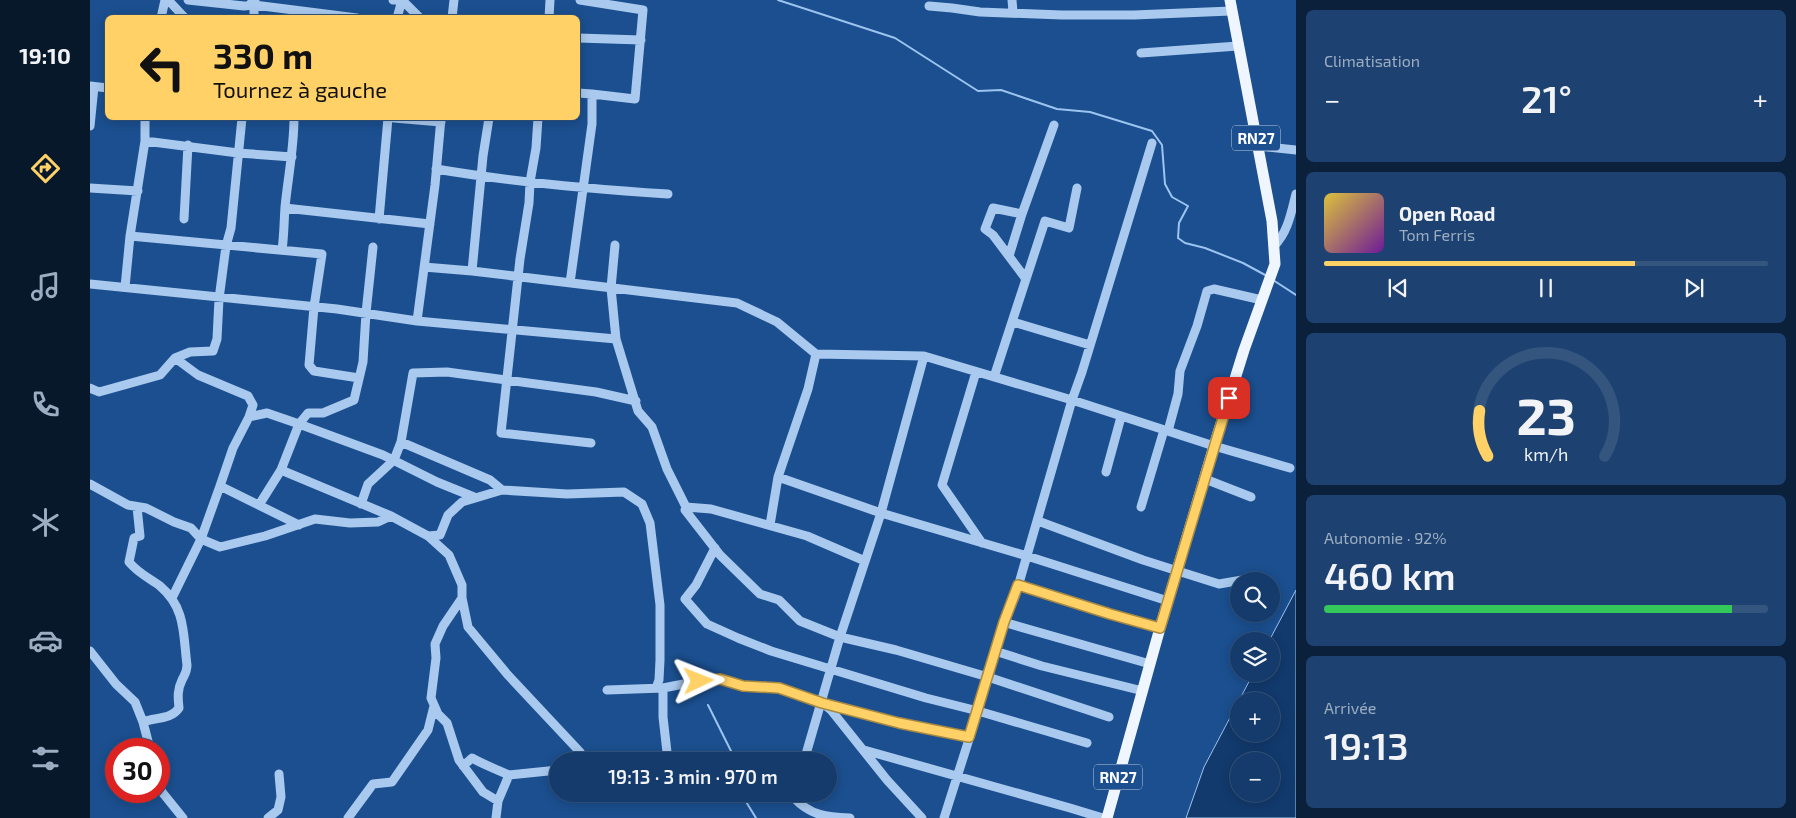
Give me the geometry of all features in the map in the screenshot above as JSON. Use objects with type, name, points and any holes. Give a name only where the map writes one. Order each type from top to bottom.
[{"type":"main road","name":"RN27","points":[[1106,818],[1177,570],[1206,479],[1214,446],[1244,350],[1274,264],[1272,221],[1230,5]]},
{"type":"street","points":[[162,15],[167,0],[182,15]]},
{"type":"street","points":[[188,0],[244,6],[255,3]]},
{"type":"street","points":[[240,0],[332,15]]},
{"type":"street","points":[[402,0],[414,15]]},
{"type":"street","points":[[398,15],[402,0]]},
{"type":"street","points":[[452,15],[454,0]]},
{"type":"street","points":[[549,15],[550,0]]},
{"type":"street","points":[[580,0],[643,10],[635,99],[580,93]]},
{"type":"street","points":[[1012,0],[1013,12]]},
{"type":"street","points":[[929,6],[980,12],[1098,15],[1230,5]]},
{"type":"street","points":[[580,38],[641,40]]},
{"type":"street","points":[[1141,53],[1238,46]]},
{"type":"street","points":[[90,126],[92,87],[105,88]]},
{"type":"street","points":[[570,283],[592,124],[592,94]]},
{"type":"street","points":[[125,287],[130,236],[145,141],[145,120]]},
{"type":"street","points":[[90,388],[99,392],[160,375],[175,358],[190,352],[213,351],[217,339],[219,298],[226,246],[231,228],[242,120]]},
{"type":"street","points":[[282,250],[294,120]]},
{"type":"street","points":[[379,219],[388,120]]},
{"type":"street","points":[[417,321],[441,120]]},
{"type":"street","points":[[472,272],[481,176],[489,120]]},
{"type":"street","points":[[538,120],[536,148],[530,182],[500,433],[591,443]]},
{"type":"street","points":[[1009,256],[1054,125]]},
{"type":"street","points":[[145,141],[188,145],[238,153],[292,157]]},
{"type":"street","points":[[944,818],[1004,622],[1038,521],[1072,400],[1152,143]]},
{"type":"street","points":[[184,219],[188,145]]},
{"type":"street","points":[[1257,146],[1296,150]]},
{"type":"street","points":[[436,168],[481,176],[582,188],[668,194]]},
{"type":"street","points":[[90,188],[138,191]]},
{"type":"street","points":[[994,377],[1045,221],[1068,228],[1077,188]]},
{"type":"street","points":[[1274,246],[1282,238],[1296,194]]},
{"type":"street","points":[[285,208],[430,224]]},
{"type":"street","points":[[1022,214],[993,208],[985,229],[993,235],[1026,278]]},
{"type":"street","points":[[1286,228],[1296,231]]},
{"type":"street","points":[[130,236],[322,254],[314,307],[309,365],[314,371],[359,378]]},
{"type":"street","points":[[615,245],[611,288],[616,339],[638,411],[652,428],[667,468],[686,507],[685,510],[720,555],[760,594],[779,600],[800,621],[840,636],[988,677],[1109,717]]},
{"type":"street","points":[[259,505],[281,470],[300,424],[308,413],[323,413],[354,400],[363,362],[373,247]]},
{"type":"street","points":[[424,267],[737,303],[777,322],[816,354],[924,356],[1290,468]]},
{"type":"street","points":[[90,284],[314,307],[417,321],[616,339]]},
{"type":"street","points":[[1141,507],[1178,394],[1180,371],[1197,326],[1207,291],[1214,289],[1262,300]]},
{"type":"street","points":[[1013,322],[1090,345]]},
{"type":"street","points":[[770,525],[778,477],[808,390],[816,354]]},
{"type":"street","points":[[807,752],[840,636],[881,513],[924,356]]},
{"type":"street","points":[[172,598],[201,539],[233,448],[253,405],[248,396],[198,375],[175,358]]},
{"type":"street","points":[[360,504],[368,484],[394,460],[400,442],[413,374],[447,372],[596,392],[636,402]]},
{"type":"street","points":[[976,372],[942,485],[982,543]]},
{"type":"street","points":[[249,417],[267,413],[300,424],[394,460],[474,498]]},
{"type":"street","points":[[1106,472],[1122,417]]},
{"type":"street","points":[[400,442],[490,480],[502,490]]},
{"type":"street","points":[[281,470],[392,516],[428,536],[449,555],[462,585],[462,598],[468,626],[507,674],[580,752]]},
{"type":"street","points":[[778,477],[881,513],[1027,556],[1168,601]]},
{"type":"street","points":[[1206,479],[1251,497]]},
{"type":"street","points":[[90,484],[128,505],[146,508],[174,522],[192,528],[201,539],[220,547],[265,536],[315,519],[350,523],[378,522],[392,516]]},
{"type":"street","points":[[220,486],[299,524]]},
{"type":"street","points":[[428,536],[440,535],[448,514],[462,502],[502,490],[567,494],[624,492],[642,504],[650,523],[660,605],[659,688],[667,752]]},
{"type":"street","points":[[137,506],[140,536],[134,538],[130,562],[136,570],[154,582],[172,598],[182,620],[187,665],[187,672],[177,694],[179,708],[175,714],[143,722]]},
{"type":"street","points":[[686,507],[711,508],[807,536],[864,561]]},
{"type":"street","points":[[1038,521],[1219,584],[1230,582]]},
{"type":"street","points":[[715,548],[696,585],[685,599],[707,624],[772,651],[926,698],[1087,743]]},
{"type":"street","points":[[1018,585],[1160,628]]},
{"type":"street","points":[[462,598],[443,626],[435,644],[436,658],[431,698],[438,714],[446,723],[459,760],[483,792],[498,801]]},
{"type":"street","points":[[1004,622],[1150,664]]},
{"type":"street","points":[[90,651],[116,684],[135,702],[147,738]]},
{"type":"street","points":[[995,651],[1042,666],[1143,691]]},
{"type":"street","points":[[607,690],[659,688],[720,679],[743,686],[779,688],[822,703],[899,723],[969,737]]},
{"type":"street","points":[[822,703],[831,710],[888,780],[922,818]]},
{"type":"street","points":[[348,818],[373,784],[392,782],[428,730],[434,706]]},
{"type":"street","points":[[864,750],[1103,818]]},
{"type":"street","points":[[463,766],[472,758],[508,775],[549,771]]},
{"type":"street","points":[[268,818],[278,810],[281,798],[279,774]]},
{"type":"street","points":[[496,818],[498,801],[508,775]]},
{"type":"street","points":[[170,802],[183,818]]},
{"type":"street","points":[[798,802],[824,817],[850,818]]},
{"type":"water","points":[[1296,590],[1296,818],[1186,818],[1204,767],[1230,718],[1230,742],[1280,742],[1280,692],[1244,692],[1249,682],[1280,682],[1280,632],[1274,632]]},
{"type":"waterway","points":[[778,0],[895,38],[978,91],[1001,90],[1057,109],[1090,112],[1152,131],[1162,145],[1165,184],[1172,197],[1188,206],[1179,223],[1178,238],[1185,243],[1205,248],[1243,263],[1267,276]]},
{"type":"waterway","points":[[1273,280],[1296,295]]},
{"type":"waterway","points":[[708,705],[732,752]]},
{"type":"waterway","points":[[746,802],[756,818]]},
{"type":"route","points":[[699,681],[720,679],[743,686],[779,688],[822,703],[899,723],[969,737],[1004,622],[1015,598],[1018,585],[1160,628],[1229,398]]}]
